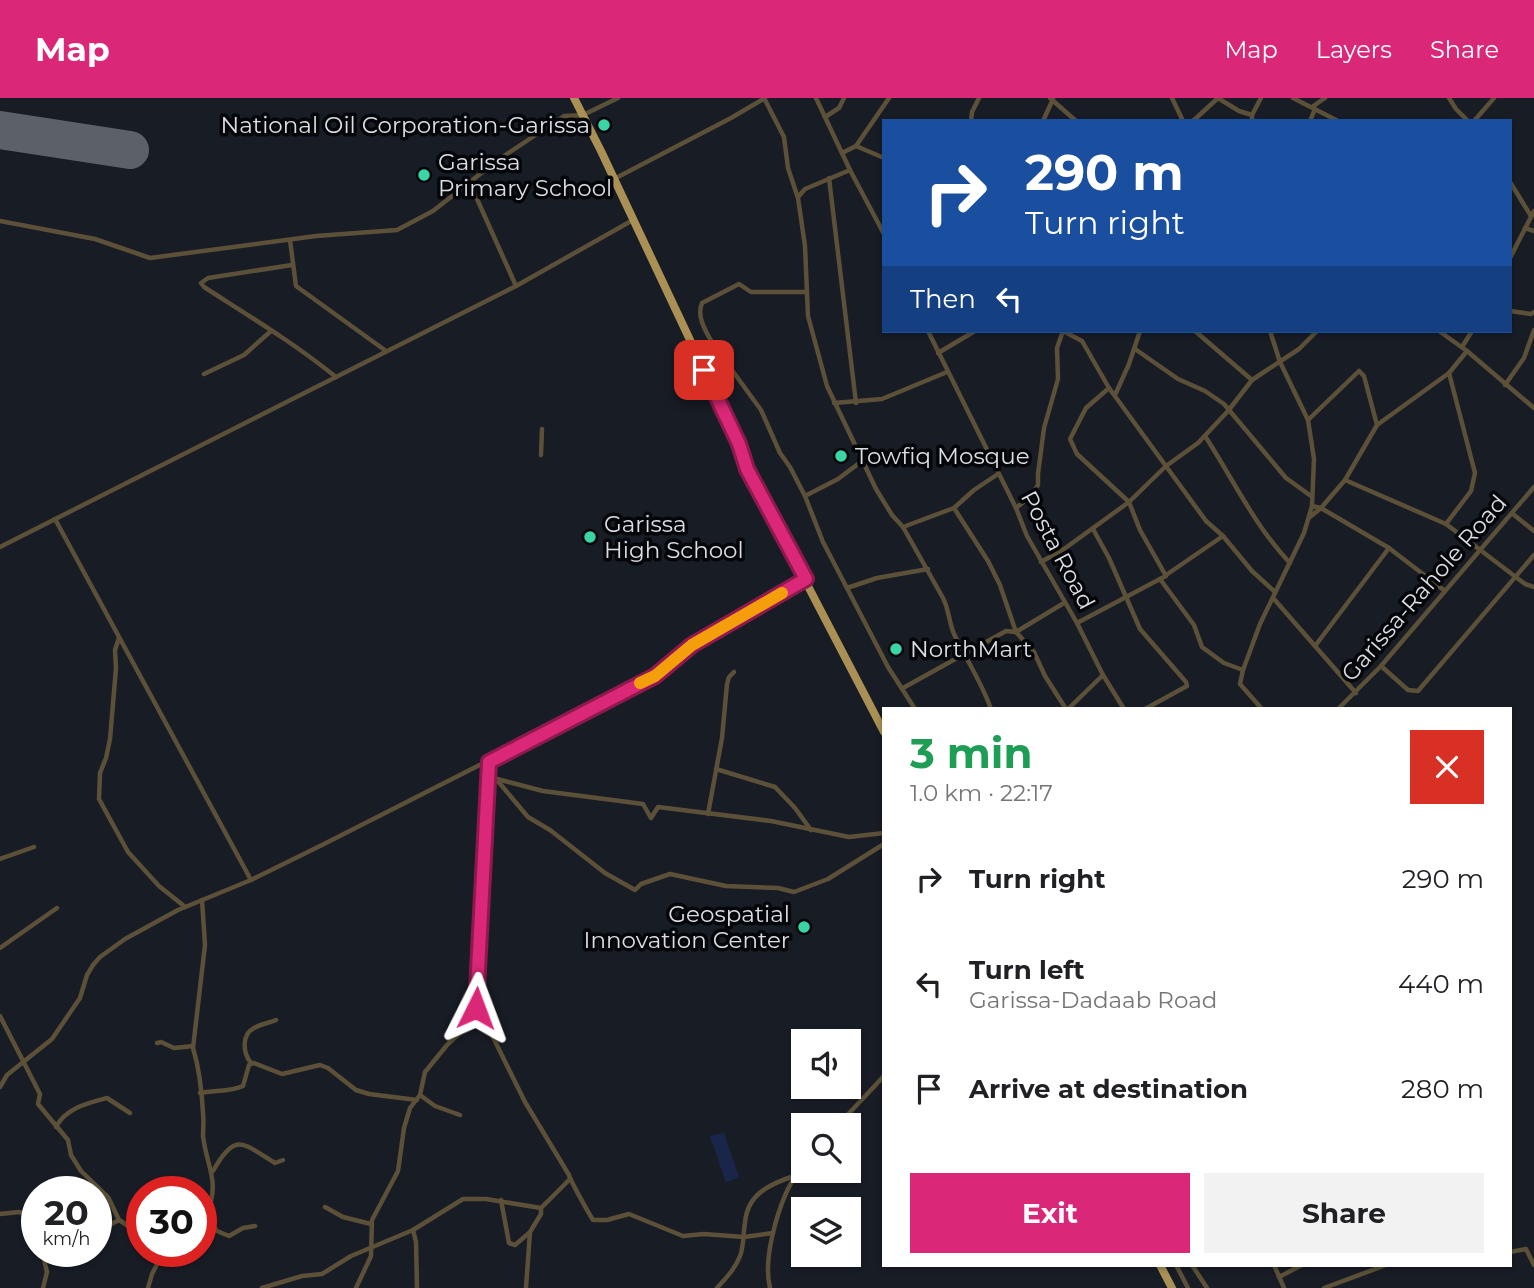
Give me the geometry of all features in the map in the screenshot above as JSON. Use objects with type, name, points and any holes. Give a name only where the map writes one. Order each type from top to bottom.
[{"type":"highway","points":[[574,98],[739,444],[747,469],[882,728]]},
{"type":"highway","points":[[1161,1267],[1172,1288]]},
{"type":"street","points":[[0,221],[95,239],[150,258],[290,240],[397,230],[433,211],[469,181],[564,116],[583,115],[618,98]]},
{"type":"street","points":[[613,179],[765,98],[784,137],[788,168],[798,198],[805,246],[808,316],[834,403],[892,515],[903,527],[928,569],[949,610],[951,627],[990,707]]},
{"type":"street","points":[[816,98],[882,230]]},
{"type":"street","points":[[825,117],[839,108],[844,98]]},
{"type":"street","points":[[842,153],[856,146],[888,98]]},
{"type":"street","points":[[971,119],[979,98]]},
{"type":"street","points":[[1172,98],[1182,119]]},
{"type":"street","points":[[1195,119],[1218,98],[1252,118],[1261,98]]},
{"type":"street","points":[[1293,98],[1334,119]]},
{"type":"street","points":[[1311,119],[1314,108],[1325,98]]},
{"type":"street","points":[[1449,98],[1466,119]]},
{"type":"street","points":[[1476,119],[1494,98]]},
{"type":"street","points":[[1044,119],[1052,99],[1074,119]]},
{"type":"street","points":[[856,146],[882,157]]},
{"type":"street","points":[[798,198],[805,189],[850,170]]},
{"type":"street","points":[[828,178],[856,402]]},
{"type":"street","points":[[469,181],[516,286]]},
{"type":"street","points":[[1512,185],[1533,214],[1512,254]]},
{"type":"street","points":[[0,547],[516,286],[634,220]]},
{"type":"street","points":[[1525,228],[1534,231]]},
{"type":"street","points":[[290,240],[296,286],[386,351]]},
{"type":"street","points":[[292,265],[208,278],[201,283],[303,351],[336,377]]},
{"type":"street","points":[[806,292],[751,292],[739,284],[702,303],[699,313],[717,352],[741,380],[761,410],[780,453],[806,496],[815,525],[847,589],[888,667],[914,707]]},
{"type":"street","points":[[1512,311],[1534,312]]},
{"type":"street","points":[[1506,384],[1524,358],[1534,330]]},
{"type":"street","points":[[204,374],[244,355],[271,331]]},
{"type":"street","name":"Posta Road","points":[[929,333],[1016,508],[1027,536],[1077,623],[1102,675],[1123,707]]},
{"type":"street","points":[[938,353],[972,333]]},
{"type":"street","points":[[1016,508],[1031,496],[1038,485],[1044,428],[1058,379],[1057,348],[1062,333]]},
{"type":"street","points":[[1067,333],[1082,341],[1109,388],[1206,521],[1275,592]]},
{"type":"street","points":[[1115,395],[1139,333]]},
{"type":"street","points":[[1197,333],[1252,380]]},
{"type":"street","points":[[1260,707],[1240,684],[1243,670],[1260,624],[1310,517],[1314,459],[1308,420],[1280,362],[1271,333]]},
{"type":"street","points":[[1041,562],[1129,502],[1166,466],[1205,436],[1252,380],[1299,349],[1315,333]]},
{"type":"street","points":[[1441,333],[1462,346],[1534,408]]},
{"type":"street","points":[[1462,346],[1471,333]]},
{"type":"street","points":[[693,347],[717,352]]},
{"type":"street","points":[[1135,349],[1178,379],[1205,391],[1223,404],[1286,478],[1311,496]]},
{"type":"street","points":[[1310,517],[1345,480],[1377,425],[1450,373],[1467,351]]},
{"type":"street","points":[[1308,420],[1359,371],[1364,376],[1377,425]]},
{"type":"street","points":[[834,403],[882,399],[947,372]]},
{"type":"street","points":[[1446,524],[1471,491],[1475,473],[1450,373]]},
{"type":"street","points":[[1109,388],[1086,408],[1070,439],[1077,454],[1129,502],[1140,530],[1166,576]]},
{"type":"street","points":[[541,455],[542,429]]},
{"type":"street","points":[[1205,436],[1250,512],[1271,543],[1290,563]]},
{"type":"street","points":[[806,496],[838,479],[862,461]]},
{"type":"street","points":[[903,527],[954,508],[998,474]]},
{"type":"street","points":[[1345,480],[1446,524],[1525,584],[1534,587]]},
{"type":"street","name":"Garissa-Rahole Road","points":[[1340,707],[1381,666],[1534,487]]},
{"type":"street","points":[[1312,506],[1321,508],[1389,548],[1445,592]]},
{"type":"street","points":[[954,508],[988,561],[1000,585],[1016,632],[1034,652],[1045,676],[1066,707]]},
{"type":"street","points":[[1513,514],[1534,531]]},
{"type":"street","points":[[55,519],[251,880]]},
{"type":"street","points":[[1093,529],[1127,596],[1140,629],[1175,666],[1187,684],[1148,707]]},
{"type":"street","points":[[1077,623],[1166,576],[1223,536]]},
{"type":"street","points":[[1315,646],[1389,548]]},
{"type":"street","points":[[1381,666],[1408,690],[1418,691],[1534,555]]},
{"type":"street","points":[[847,589],[877,578],[928,569]]},
{"type":"street","points":[[0,1087],[7,1075],[52,1039],[80,998],[87,975],[100,957],[125,939],[184,906],[251,880],[655,676],[692,645],[806,579]]},
{"type":"street","points":[[1160,579],[1194,625],[1202,647],[1224,663],[1243,670]]},
{"type":"street","points":[[1274,599],[1356,693]]},
{"type":"street","points":[[903,688],[1006,631],[1016,632],[1064,603]]},
{"type":"street","points":[[120,637],[115,650],[110,739],[100,773],[99,799],[128,852],[159,886],[184,906]]},
{"type":"street","points":[[708,814],[726,708],[727,684],[734,671]]},
{"type":"street","points":[[1069,707],[1102,675]]},
{"type":"street","points":[[489,762],[476,1008],[525,1102],[569,1175],[569,1181],[580,1193],[593,1220],[607,1220],[629,1214],[683,1236],[704,1234],[744,1237],[773,1233]]},
{"type":"street","points":[[716,769],[775,787],[811,830]]},
{"type":"street","points":[[490,772],[528,817],[550,830],[604,873],[635,890],[641,884],[670,874],[726,886],[778,888],[794,892],[828,879],[882,845]]},
{"type":"street","points":[[496,778],[543,791],[643,804],[651,818],[658,807],[771,821],[849,837],[882,833]]},
{"type":"street","points":[[0,859],[34,847]]},
{"type":"street","points":[[202,900],[205,945],[193,1046],[198,1063],[204,1112],[203,1134],[213,1176]]},
{"type":"street","points":[[0,947],[57,908]]},
{"type":"street","points":[[356,1288],[372,1256],[372,1224],[398,1171],[404,1129],[410,1108],[419,1097],[425,1072],[464,1029],[470,1018],[480,1014]]},
{"type":"street","points":[[0,1016],[40,1094],[38,1104],[68,1140],[71,1155],[81,1171],[108,1197],[119,1220],[126,1225]]},
{"type":"street","points":[[276,1020],[249,1032],[244,1046],[245,1055],[251,1063],[282,1074],[320,1065],[356,1090],[369,1094],[419,1097],[460,1115]]},
{"type":"street","points":[[157,1043],[174,1048],[193,1046]]},
{"type":"street","points":[[200,1093],[243,1086],[251,1063]]},
{"type":"street","points":[[849,1113],[882,1078]]},
{"type":"street","points":[[56,1127],[61,1118],[81,1105],[107,1098],[130,1113]]},
{"type":"street","points":[[213,1171],[228,1149],[237,1143],[249,1145],[275,1163],[283,1160]]},
{"type":"street","points":[[717,1288],[738,1262],[746,1215],[755,1198],[763,1188],[791,1177]]},
{"type":"street","points":[[770,1288],[767,1277],[773,1233],[791,1180]]},
{"type":"street","points":[[502,1200],[509,1243],[515,1245],[530,1232],[541,1214],[541,1208],[569,1181]]},
{"type":"street","points":[[262,1288],[302,1276],[322,1274],[371,1247],[413,1230],[463,1199],[502,1200],[541,1208]]},
{"type":"street","points":[[325,1206],[343,1217],[372,1224]]},
{"type":"street","points":[[0,1214],[21,1213]]},
{"type":"street","points":[[112,1224],[119,1220]]},
{"type":"street","points":[[217,1231],[229,1236],[243,1228],[255,1226]]},
{"type":"street","points":[[413,1230],[416,1242],[417,1288]]},
{"type":"street","points":[[526,1288],[530,1232]]},
{"type":"street","points":[[1512,1252],[1526,1249],[1534,1265]]},
{"type":"street","points":[[43,1288],[46,1267]]},
{"type":"street","points":[[148,1288],[156,1267]]},
{"type":"street","points":[[1177,1267],[1188,1288]]},
{"type":"street","points":[[1193,1267],[1207,1288]]},
{"type":"street","points":[[1275,1267],[1284,1288]]},
{"type":"street","points":[[1279,1277],[1299,1267]]},
{"type":"street","points":[[1324,1288],[1382,1267]]},
{"type":"shaded area","points":[[724,1133],[739,1177],[726,1183],[710,1136]]},
{"type":"runway","points":[[0,130],[130,150]]},
{"type":"slow traffic","points":[[640,683],[655,676],[692,645],[782,593]]},
{"type":"place","name":"National Oil Corporation-Garissa","points":[[604,125]]},
{"type":"place","name":"Garissa Primary School","points":[[424,175]]},
{"type":"place","name":"Towfiq Mosque","points":[[841,456]]},
{"type":"place","name":"Garissa High School","points":[[590,537]]},
{"type":"place","name":"NorthMart","points":[[896,649]]},
{"type":"place","name":"Geospatial Innovation Center","points":[[804,927]]},
{"type":"route","points":[[476,1008],[489,762],[655,676],[692,645],[806,579],[747,469],[739,444],[704,370]]}]
